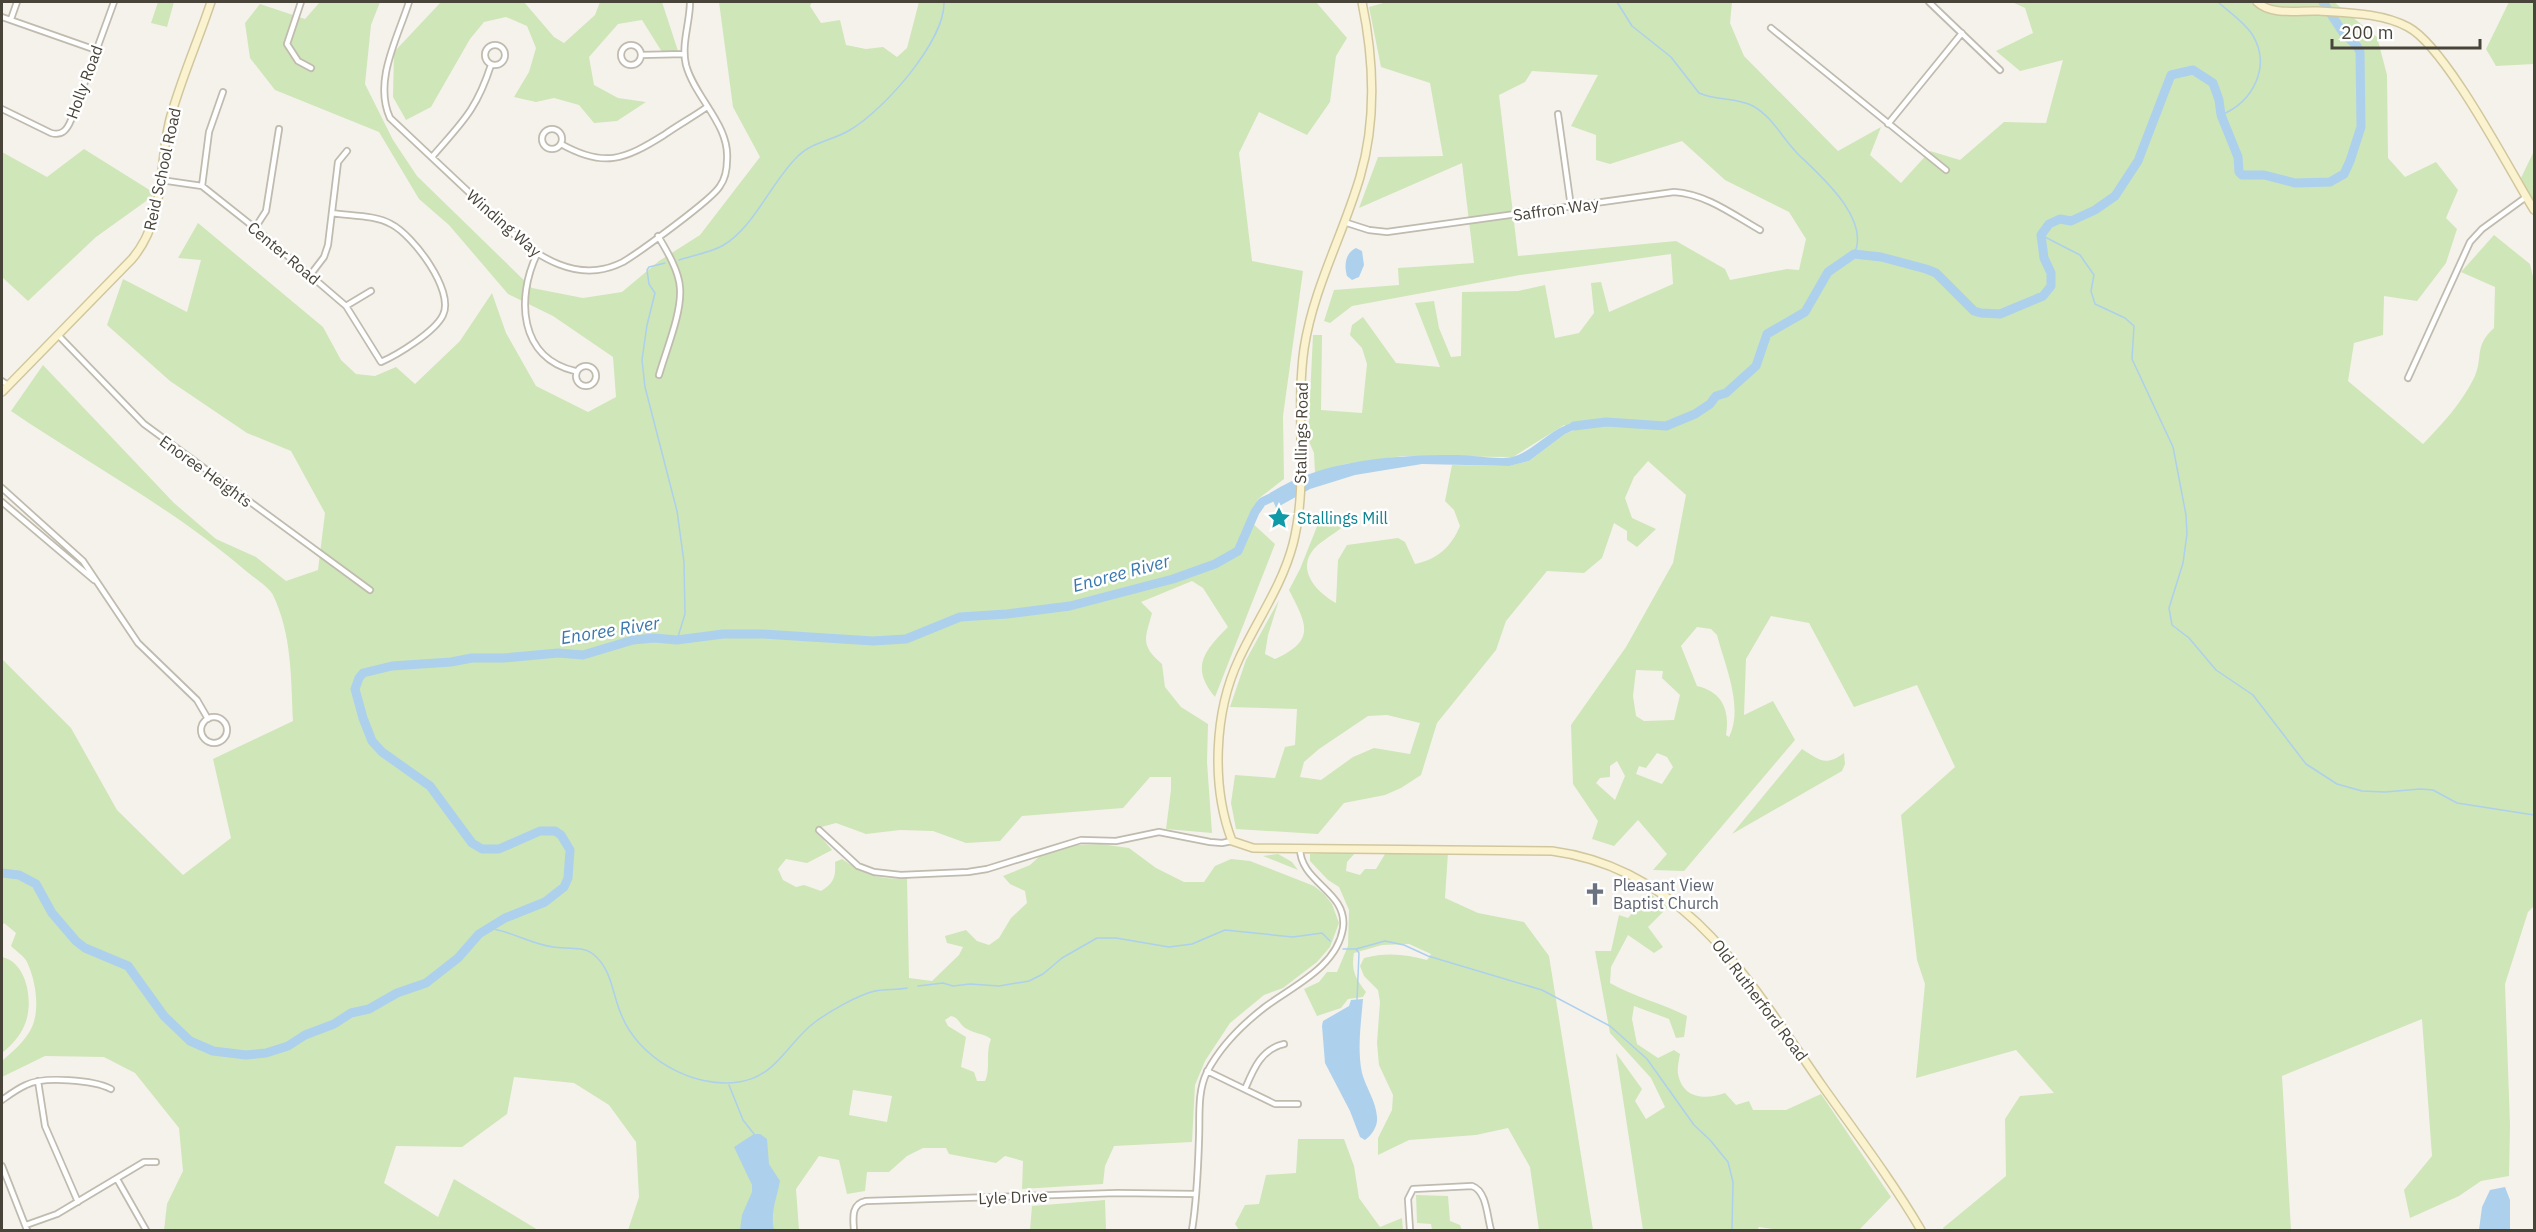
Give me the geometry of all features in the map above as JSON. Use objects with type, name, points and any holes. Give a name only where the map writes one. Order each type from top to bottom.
[{"type":"street","points":[[11,19],[17,2]]},
{"type":"street","name":"Holly Road","points":[[2,109],[51,133],[62,133],[71,120],[114,2]]},
{"type":"street","name":"Reid School Road","points":[[2,392],[4,383],[58,335],[144,244],[154,221],[171,116],[211,2]]},
{"type":"street","points":[[301,2],[287,44],[298,62],[311,68]]},
{"type":"street","name":"Winding Way","points":[[409,2],[388,63],[385,81],[385,105],[397,127],[537,254],[569,268],[599,270],[625,260],[714,193],[724,180],[728,161],[726,145],[692,81],[684,54],[690,2]]},
{"type":"street","name":"Stallings Road","points":[[1232,841],[1224,808],[1218,757],[1223,705],[1237,664],[1283,573],[1294,542],[1299,506],[1302,375],[1308,328],[1318,292],[1360,176],[1371,122],[1372,67],[1362,2]]},
{"type":"street","points":[[1929,2],[2000,70]]},
{"type":"street","points":[[2257,2],[2273,10],[2372,16],[2398,23],[2420,35],[2454,79],[2535,210]]},
{"type":"street","points":[[2,16],[96,50]]},
{"type":"street","points":[[1771,28],[1946,170]]},
{"type":"street","points":[[1888,124],[1962,33]]},
{"type":"street","points":[[492,45],[500,46],[505,51],[505,59],[499,65],[491,65],[486,59],[486,51],[492,45]]},
{"type":"street","points":[[629,45],[639,48],[641,55],[639,62],[633,65],[626,64],[621,56],[623,49],[629,45]]},
{"type":"street","points":[[641,55],[684,54]]},
{"type":"street","points":[[432,157],[471,113],[491,65]]},
{"type":"street","points":[[161,180],[202,186],[209,132],[223,92]]},
{"type":"street","points":[[561,144],[594,158],[622,157],[651,143],[707,107]]},
{"type":"street","points":[[1558,114],[1571,207]]},
{"type":"street","points":[[255,228],[266,212],[279,129]]},
{"type":"street","points":[[549,129],[555,129],[561,135],[561,144],[554,149],[546,147],[542,143],[543,134],[549,129]]},
{"type":"street","points":[[311,274],[324,257],[328,245],[339,162],[347,151]]},
{"type":"street","name":"Center Road","points":[[202,186],[311,274],[346,306],[381,362],[410,346],[440,321],[444,314],[445,303],[427,260],[396,227],[377,219],[332,213]]},
{"type":"street","name":"Saffron Way","points":[[1344,222],[1369,230],[1387,232],[1674,192],[1689,193],[1706,199],[1760,230]]},
{"type":"street","points":[[2408,378],[2470,242],[2482,229],[2526,196]]},
{"type":"street","points":[[658,236],[677,276],[680,291],[677,311],[659,375]]},
{"type":"street","points":[[537,254],[524,292],[523,307],[526,321],[534,340],[544,353],[566,369],[575,371],[583,366],[592,368],[596,373],[595,382],[590,387],[583,386],[575,371]]},
{"type":"street","points":[[346,306],[371,291]]},
{"type":"street","name":"Enoree Heights","points":[[58,335],[144,424],[370,590]]},
{"type":"street","points":[[2,488],[83,561],[138,643],[197,700],[208,719]]},
{"type":"street","points":[[2,502],[94,580]]},
{"type":"street","points":[[219,718],[225,723],[226,734],[221,740],[213,742],[203,736],[202,728],[208,719],[219,718]]},
{"type":"street","points":[[819,830],[858,866],[874,872],[901,875],[968,872],[1081,840],[1116,841],[1158,832],[1210,842],[1232,841]]},
{"type":"street","name":"Old Rutherford Road","points":[[1232,841],[1248,848],[1552,850],[1599,860],[1641,879],[1680,906],[1726,952],[1889,1179],[1921,1230]]},
{"type":"street","points":[[1192,1230],[1201,1095],[1208,1071],[1250,1019],[1321,967],[1335,949],[1341,936],[1344,921],[1339,905],[1306,870],[1300,859],[1300,848]]},
{"type":"street","points":[[1245,1089],[1262,1056],[1275,1046],[1284,1044]]},
{"type":"street","points":[[1208,1071],[1275,1104],[1298,1104]]},
{"type":"street","points":[[38,1081],[45,1126],[78,1202]]},
{"type":"street","points":[[2,1100],[26,1084],[38,1081],[99,1083],[111,1089]]},
{"type":"street","points":[[2,1166],[27,1228],[57,1214],[144,1162],[156,1162]]},
{"type":"street","points":[[117,1179],[146,1230]]},
{"type":"street","points":[[1410,1230],[1408,1199],[1413,1189],[1472,1186],[1482,1194],[1491,1230]]},
{"type":"street","name":"Lyle Drive","points":[[854,1230],[855,1206],[866,1202],[1117,1193],[1196,1194]]},
{"type":"green space","points":[[158,2],[174,2],[167,27],[151,23]]},
{"type":"green space","points":[[320,2],[380,2],[371,25],[365,84],[393,140],[417,176],[532,288],[583,298],[622,292],[659,261],[700,235],[760,157],[733,107],[719,2],[812,2],[810,6],[821,23],[840,20],[846,45],[866,49],[883,47],[897,57],[907,48],[919,2],[1316,2],[1347,38],[1336,56],[1330,102],[1307,135],[1259,112],[1239,153],[1252,261],[1303,271],[1283,416],[1284,479],[1258,499],[1250,521],[1275,544],[1215,697],[1203,677],[1203,660],[1212,644],[1228,627],[1203,588],[1192,581],[1141,602],[1152,613],[1146,641],[1150,652],[1162,664],[1165,687],[1181,707],[1208,724],[1207,762],[1212,833],[1166,829],[1171,777],[1150,777],[1123,808],[1022,816],[1000,841],[966,843],[933,831],[900,830],[866,834],[836,823],[814,829],[832,850],[807,863],[786,859],[778,869],[783,880],[796,887],[804,885],[821,891],[833,879],[835,862],[842,859],[873,875],[907,878],[909,978],[932,981],[959,955],[963,947],[947,943],[945,936],[966,930],[977,941],[989,945],[999,938],[1011,918],[1027,903],[1025,891],[1010,884],[1003,876],[1030,865],[1040,856],[1075,845],[1100,844],[1129,848],[1156,868],[1184,882],[1204,882],[1215,866],[1231,859],[1250,861],[1314,886],[1332,904],[1339,923],[1330,947],[1317,962],[1283,988],[1264,995],[1230,1023],[1205,1061],[1195,1085],[1192,1142],[1114,1146],[1105,1166],[1103,1184],[1022,1189],[1023,1161],[1005,1156],[996,1163],[949,1154],[946,1148],[923,1148],[907,1156],[889,1172],[867,1172],[865,1191],[847,1194],[839,1160],[819,1156],[796,1189],[799,1230],[628,1230],[639,1197],[636,1142],[609,1105],[574,1083],[514,1077],[507,1114],[462,1147],[396,1146],[384,1183],[438,1217],[454,1179],[538,1230],[164,1230],[167,1204],[183,1171],[179,1128],[135,1073],[104,1057],[45,1056],[2,1077],[2,1061],[30,1031],[35,1015],[36,996],[27,962],[11,946],[16,933],[4,923],[2,926],[2,659],[71,728],[117,810],[183,875],[231,838],[213,759],[293,721],[287,641],[279,610],[271,592],[190,527],[11,411],[43,365],[174,503],[216,539],[256,557],[286,581],[318,570],[325,513],[291,451],[247,433],[170,381],[107,325],[123,279],[187,312],[201,260],[178,258],[198,223],[323,327],[341,360],[356,374],[375,376],[396,367],[415,384],[460,341],[492,293],[506,333],[536,386],[588,412],[616,397],[613,357],[553,316],[508,294],[449,225],[419,199],[379,132],[275,90],[250,58],[245,23],[260,4],[305,19]],"holes":[[[951,1016],[967,1029],[991,1039],[985,1081],[977,1081],[974,1072],[961,1067],[966,1037],[948,1026],[945,1020]],[[853,1090],[892,1096],[887,1122],[849,1115]]]},
{"type":"green space","points":[[441,2],[524,2],[554,37],[564,43],[595,15],[600,2],[662,2],[678,51],[662,52],[642,20],[618,24],[589,57],[594,85],[618,98],[646,102],[617,121],[594,123],[579,105],[554,98],[536,102],[514,97],[529,72],[536,48],[527,26],[506,17],[484,22],[470,39],[431,107],[406,120],[393,97],[394,52]]},
{"type":"green space","points":[[1387,2],[1732,2],[1730,23],[1744,56],[1838,151],[1881,127],[1870,155],[1901,183],[1930,151],[1960,160],[2004,122],[2046,123],[2063,60],[2020,71],[1996,51],[2033,33],[2025,8],[2012,2],[2334,2],[2377,37],[2387,75],[2388,158],[2405,177],[2436,162],[2458,190],[2446,218],[2457,229],[2446,263],[2417,301],[2384,296],[2383,335],[2354,343],[2348,381],[2423,444],[2451,413],[2469,387],[2477,371],[2483,341],[2494,328],[2495,287],[2461,272],[2494,235],[2530,264],[2534,281],[2534,906],[2528,912],[2505,984],[2510,1125],[2509,1176],[2481,1181],[2459,1196],[2410,1218],[2404,1190],[2432,1156],[2422,1019],[2282,1076],[2291,1230],[1944,1230],[1943,1228],[2006,1176],[2005,1119],[2020,1096],[2054,1093],[2016,1050],[1916,1078],[1925,984],[1917,960],[1901,815],[1955,767],[1917,685],[1854,707],[1809,623],[1771,616],[1746,659],[1744,715],[1773,701],[1795,740],[1684,871],[1653,870],[1667,854],[1638,820],[1614,846],[1592,839],[1598,821],[1573,784],[1571,725],[1626,647],[1673,563],[1686,495],[1648,461],[1634,477],[1625,498],[1632,518],[1656,529],[1637,547],[1627,540],[1627,531],[1614,523],[1602,558],[1584,573],[1547,571],[1506,621],[1496,650],[1437,723],[1421,775],[1385,795],[1344,803],[1318,834],[1236,829],[1231,803],[1235,775],[1275,778],[1285,747],[1295,745],[1297,709],[1230,707],[1246,660],[1279,600],[1268,635],[1265,654],[1275,659],[1297,645],[1302,638],[1303,622],[1289,590],[1322,514],[1341,528],[1314,549],[1307,568],[1312,582],[1336,603],[1338,560],[1347,545],[1398,538],[1405,542],[1415,564],[1430,559],[1448,546],[1460,526],[1454,510],[1445,501],[1452,465],[1508,466],[1529,461],[1565,434],[1584,426],[1564,425],[1513,457],[1403,456],[1345,464],[1315,473],[1314,453],[1308,439],[1313,335],[1322,335],[1321,410],[1362,413],[1367,364],[1362,348],[1350,335],[1352,325],[1363,317],[1396,363],[1440,367],[1415,303],[1434,301],[1439,328],[1451,357],[1461,356],[1462,292],[1518,291],[1545,285],[1555,338],[1579,333],[1594,313],[1591,283],[1601,282],[1609,312],[1673,284],[1671,254],[1520,275],[1352,306],[1330,323],[1324,321],[1334,290],[1399,285],[1398,268],[1474,263],[1462,163],[1359,208],[1378,157],[1443,156],[1430,83],[1381,67],[1369,7]],"holes":[[[1532,71],[1598,75],[1571,126],[1596,135],[1596,160],[1610,164],[1682,141],[1725,180],[1789,212],[1806,239],[1799,270],[1787,269],[1730,280],[1725,269],[1676,241],[1518,256],[1499,95],[1525,82]],[[1697,627],[1711,629],[1717,635],[1732,686],[1735,713],[1729,737],[1726,735],[1727,718],[1723,704],[1713,693],[1697,686],[1681,646]],[[1636,670],[1663,671],[1662,678],[1680,695],[1674,720],[1644,721],[1636,716],[1633,696]],[[1387,715],[1420,723],[1410,754],[1374,748],[1353,757],[1321,780],[1300,777],[1304,762],[1319,749],[1368,716]],[[1657,753],[1667,757],[1673,767],[1662,784],[1636,774],[1639,766],[1646,768]],[[1617,761],[1625,776],[1615,800],[1596,783],[1600,778],[1610,777],[1610,766]]]},
{"type":"green space","points":[[2509,2],[2534,2],[2534,64],[2496,66],[2486,49]]},
{"type":"green space","points":[[84,149],[156,194],[96,237],[28,301],[2,277],[2,152],[47,177]]},
{"type":"green space","points":[[2534,151],[2534,206],[2521,178]]},
{"type":"green space","points":[[1802,749],[1827,761],[1844,753],[1845,764],[1842,771],[1732,834]]},
{"type":"green space","points":[[1396,851],[1448,852],[1445,898],[1478,913],[1524,922],[1549,956],[1593,1230],[1539,1230],[1530,1167],[1508,1128],[1476,1135],[1409,1140],[1378,1155],[1378,1138],[1392,1110],[1393,1095],[1379,1065],[1377,1043],[1380,1002],[1378,990],[1364,976],[1360,966],[1364,958],[1372,956],[1396,954],[1427,960],[1431,954],[1409,944],[1382,945],[1354,953],[1355,974],[1366,992],[1363,997],[1348,999],[1341,1008],[1317,1016],[1304,989],[1319,982],[1327,972],[1337,972],[1348,946],[1349,910],[1339,887],[1328,880],[1310,861],[1310,854],[1356,852],[1347,862],[1346,871],[1360,875],[1365,869],[1376,869],[1385,854]]},
{"type":"green space","points":[[1278,854],[1292,862],[1298,870],[1263,856]]},
{"type":"green space","points":[[1649,893],[1668,907],[1648,927],[1663,947],[1654,953],[1628,935],[1611,967],[1610,983],[1687,1016],[1684,1037],[1676,1038],[1669,1019],[1634,1006],[1632,1019],[1637,1044],[1658,1058],[1674,1050],[1680,1054],[1678,1072],[1681,1082],[1690,1093],[1696,1096],[1725,1093],[1736,1105],[1749,1101],[1753,1110],[1786,1110],[1821,1094],[1891,1197],[1859,1230],[1780,1230],[1759,1227],[1757,1230],[1643,1230],[1616,1053],[1642,1089],[1635,1101],[1646,1119],[1665,1107],[1651,1078],[1610,1033],[1595,951],[1611,951],[1619,915],[1628,918]]},
{"type":"green space","points":[[2,957],[11,960],[23,975],[29,1005],[28,1015],[21,1032],[2,1053]]},
{"type":"green space","points":[[1298,1139],[1344,1139],[1354,1166],[1359,1198],[1380,1227],[1402,1218],[1403,1230],[1239,1230],[1235,1224],[1245,1205],[1259,1204],[1266,1175],[1296,1173]]},
{"type":"green space","points":[[1416,1195],[1448,1196],[1450,1221],[1460,1225],[1462,1230],[1432,1230],[1431,1224],[1417,1223]]},
{"type":"green space","points":[[1105,1200],[1106,1230],[1030,1230],[1032,1206]]},
{"type":"water","points":[[1356,248],[1362,251],[1364,265],[1359,277],[1352,280],[1347,276],[1346,264],[1348,256]]},
{"type":"water","points":[[1572,423],[1585,425],[1565,434],[1529,461],[1509,466],[1422,464],[1355,475],[1310,489],[1276,508],[1270,493],[1313,473],[1360,461],[1433,455],[1512,457]]},
{"type":"water","points":[[1363,999],[1360,1036],[1362,1073],[1375,1105],[1377,1120],[1374,1130],[1365,1140],[1360,1137],[1350,1111],[1325,1063],[1322,1026],[1323,1021],[1349,1006],[1351,1000]]},
{"type":"water","points":[[754,1134],[760,1134],[767,1139],[769,1164],[780,1181],[773,1211],[774,1230],[740,1230],[742,1215],[752,1192],[752,1185],[734,1147]]},
{"type":"water","points":[[2505,1187],[2510,1200],[2510,1230],[2479,1230],[2482,1207],[2490,1190]]},
{"type":"waterway","points":[[679,260],[722,246],[733,238],[744,228],[779,178],[798,156],[810,147],[850,130],[879,107],[895,91],[924,54],[942,18],[944,2]]},
{"type":"waterway","points":[[1617,2],[1632,26],[1671,57],[1699,93],[1746,103],[1760,111],[1773,123],[1794,150],[1842,200],[1856,227],[1857,241],[1854,254]]},
{"type":"waterway","points":[[2218,2],[2252,34],[2258,46],[2260,58],[2256,82],[2250,92],[2232,109],[2221,115]]},
{"type":"waterway","name":"Enoree River","points":[[1574,426],[1606,422],[1666,426],[1695,414],[1710,404],[1716,396],[1726,393],[1756,366],[1767,334],[1805,312],[1828,272],[1854,254],[1881,257],[1936,273],[1974,311],[1981,313],[2000,314],[2043,296],[2051,286],[2051,273],[2044,258],[2041,235],[2049,224],[2060,219],[2071,221],[2095,210],[2115,196],[2138,161],[2171,75],[2193,70],[2213,83],[2221,115],[2238,157],[2239,172],[2242,175],[2264,175],[2295,183],[2330,182],[2344,174],[2361,127],[2360,52],[2344,34],[2323,2]]},
{"type":"waterway","points":[[2041,235],[2080,255],[2094,275],[2091,291],[2095,304],[2125,318],[2134,326],[2132,359],[2173,447],[2186,515],[2187,534],[2183,563],[2169,608],[2172,625],[2189,638],[2216,670],[2253,695],[2306,764],[2337,784],[2362,791],[2433,790],[2457,803],[2534,815]]},
{"type":"waterway","points":[[665,263],[649,267],[647,270],[649,284],[655,293],[642,360],[645,387],[677,511],[684,562],[685,614],[677,640]]},
{"type":"waterway","name":"Enoree River","points":[[2,873],[19,875],[36,884],[52,913],[76,941],[85,948],[128,966],[164,1016],[190,1041],[213,1051],[246,1055],[266,1053],[288,1046],[305,1035],[334,1024],[351,1013],[369,1009],[397,993],[426,983],[458,958],[479,934],[505,918],[545,902],[564,887],[568,878],[570,850],[561,835],[555,831],[540,831],[499,849],[482,849],[472,843],[430,786],[382,752],[372,741],[355,689],[363,673],[392,666],[451,662],[472,658],[504,658],[558,653],[583,655],[633,640],[654,638],[677,640],[723,634],[763,634],[873,641],[906,639],[960,617],[1070,606],[1173,579],[1215,564],[1238,551],[1255,512],[1262,502],[1281,493]]},
{"type":"waterway","points":[[488,928],[558,948],[589,951],[604,967],[621,1014],[629,1030],[640,1044],[669,1067],[704,1081],[721,1083],[752,1079],[772,1066],[806,1030],[836,1008],[875,991],[907,988]]},
{"type":"waterway","points":[[918,986],[943,983],[953,986],[970,984],[999,986],[1029,981],[1043,974],[1062,958],[1097,938],[1116,938],[1169,947],[1192,944],[1225,930],[1293,937],[1322,933],[1330,941]]},
{"type":"waterway","points":[[1343,949],[1356,949],[1385,941],[1404,945],[1428,956],[1542,990],[1610,1026],[1647,1059],[1694,1125],[1728,1162],[1733,1182],[1732,1230]]},
{"type":"waterway","points":[[1356,949],[1359,953],[1357,1000]]},
{"type":"waterway","points":[[729,1085],[743,1120],[754,1134]]},
{"type":"place","name":"Stallings Mill","points":[[1279,518]]},
{"type":"place","name":"Pleasant View Baptist Church","points":[[1595,894]]}]
